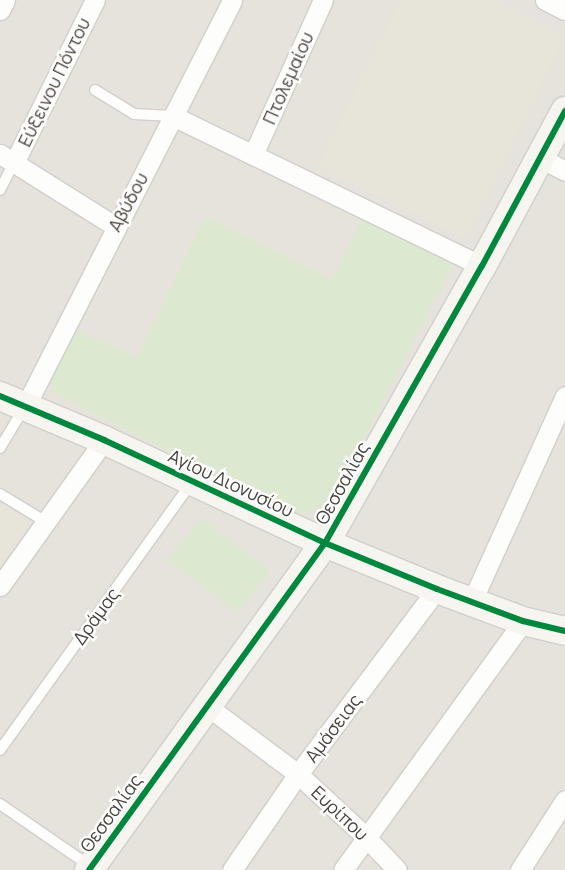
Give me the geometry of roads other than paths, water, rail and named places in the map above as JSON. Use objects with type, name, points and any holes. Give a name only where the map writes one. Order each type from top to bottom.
[{"type":"street","points":[[0,10],[5,0]]},
{"type":"street","name":"Εύξεινου Πόντου","points":[[7,159],[94,0]]},
{"type":"street","name":"Αβύδου","points":[[26,405],[115,226],[232,0]]},
{"type":"street","name":"Πτολεμαίου","points":[[253,155],[323,0]]},
{"type":"street","points":[[545,0],[565,10]]},
{"type":"street","name":"Θεσσαλίας","points":[[88,869],[326,543],[482,266],[565,111]]},
{"type":"street","points":[[173,116],[482,266]]},
{"type":"street","points":[[540,158],[565,171]]},
{"type":"street","points":[[7,159],[115,226]]},
{"type":"street","name":"Αγίου Διονυσίου","points":[[0,396],[26,405],[104,440],[326,543],[437,589],[523,621],[565,631]]},
{"type":"street","points":[[472,601],[565,396]]},
{"type":"street","points":[[0,586],[104,440]]},
{"type":"street","name":"Αμάσειας","points":[[232,870],[298,774],[437,589]]},
{"type":"street","points":[[344,870],[523,621]]},
{"type":"street","name":"Ευρίπου","points":[[207,706],[298,774],[366,837],[397,870]]},
{"type":"street","points":[[520,870],[565,800]]},
{"type":"lane","points":[[95,90],[134,114],[173,116]]},
{"type":"lane","points":[[0,190],[7,159]]},
{"type":"lane","points":[[0,448],[26,405]]},
{"type":"lane","name":"Δράμας","points":[[0,750],[192,482]]},
{"type":"lane","points":[[0,494],[46,522]]},
{"type":"lane","points":[[0,804],[88,869]]}]
